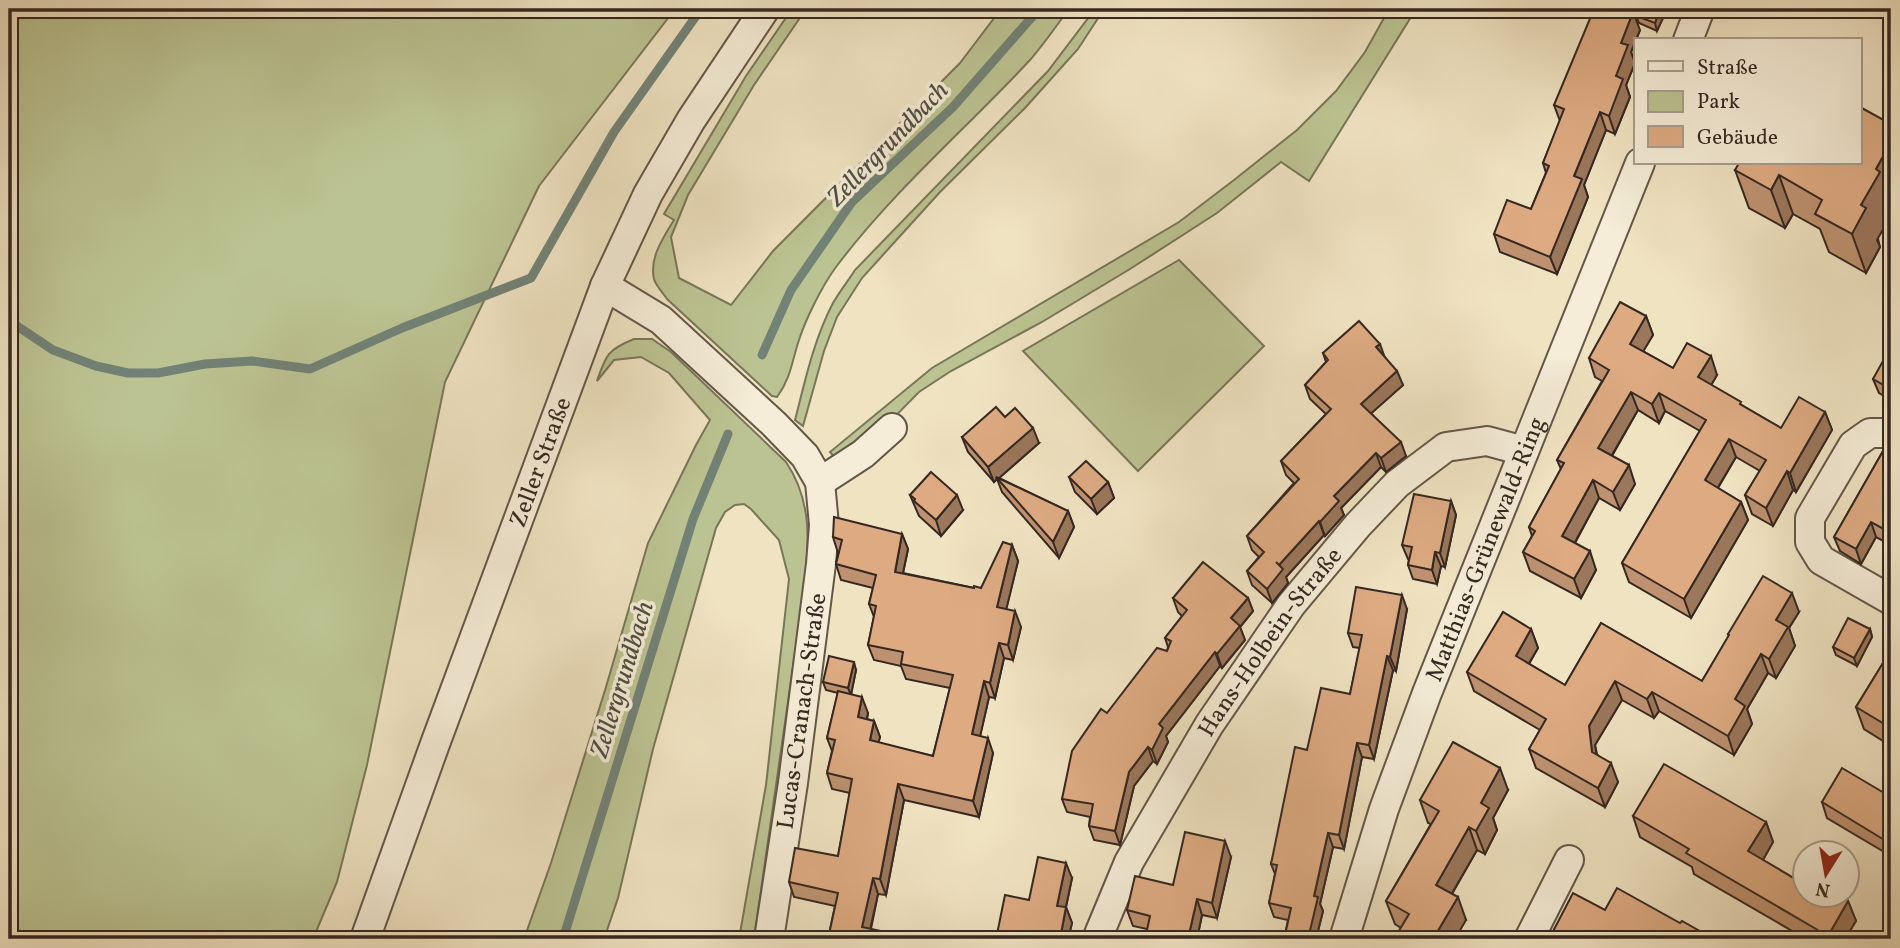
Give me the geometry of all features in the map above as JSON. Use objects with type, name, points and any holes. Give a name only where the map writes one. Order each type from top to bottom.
[{"type":"street","name":"Zeller Straße","points":[[365,939],[605,286],[648,194],[691,120],[765,9]]},
{"type":"street","points":[[1689,38],[1700,9]]},
{"type":"street","name":"Matthias-Grünewald-Ring","points":[[1344,939],[1394,783],[1451,632],[1640,164]]},
{"type":"street","name":"Lucas-Cranach-Straße","points":[[605,286],[661,320],[774,424],[805,456],[820,482],[824,525],[821,564],[793,783],[769,939]]},
{"type":"street","points":[[820,482],[863,454],[892,428]]},
{"type":"street","points":[[1891,433],[1870,433],[1853,445],[1810,518],[1810,542],[1821,560],[1891,600]]},
{"type":"street","name":"Hans-Holbein-Straße","points":[[1097,939],[1129,862],[1209,725],[1291,605],[1358,525],[1397,484],[1446,447],[1487,440],[1524,451]]},
{"type":"street","points":[[1529,939],[1569,860]]},
{"type":"green space","points":[[9,9],[675,9],[539,186],[445,382],[367,765],[337,882],[313,939],[9,939]]},
{"type":"green space","points":[[792,9],[806,9],[754,85],[688,195],[671,237],[679,278],[731,305],[773,251],[960,63],[1001,9],[1069,9],[1030,60],[881,212],[836,267],[809,314],[788,377],[777,397],[772,396],[667,299],[655,282],[653,263],[674,220],[664,214],[746,76]]},
{"type":"green space","points":[[1095,9],[1104,9],[1078,49],[1025,108],[940,192],[862,278],[837,317],[824,351],[803,426],[795,420],[815,346],[833,303],[855,270],[1048,71]]},
{"type":"green space","points":[[1389,9],[1416,9],[1309,181],[1281,162],[1217,213],[1130,269],[919,392],[872,440],[838,461],[830,452],[932,368],[1179,222],[1234,180],[1297,130],[1336,91],[1365,52]]},
{"type":"green space","points":[[1179,260],[1264,346],[1138,471],[1023,351]]},
{"type":"green space","points":[[634,339],[652,339],[671,352],[786,462],[795,477],[805,508],[808,540],[804,590],[754,939],[739,939],[766,785],[789,579],[779,540],[744,504],[735,505],[725,512],[716,528],[653,749],[618,898],[604,939],[524,939],[551,863],[648,543],[710,420],[669,373],[641,357],[614,360],[597,381],[609,354]]},
{"type":"building","points":[[1594,9],[1625,9],[1633,12],[1621,43],[1628,45],[1616,76],[1623,79],[1609,116],[1600,112],[1574,176],[1582,179],[1550,257],[1494,234],[1507,200],[1531,209],[1549,166],[1543,163],[1564,109],[1554,105]]},
{"type":"building","points":[[1639,9],[1660,9],[1655,23],[1636,16]]},
{"type":"building","points":[[1862,108],[1891,124],[1891,142],[1876,169],[1880,172],[1861,205],[1866,208],[1852,234],[1815,214],[1822,200],[1779,175],[1771,190],[1735,170],[1738,164],[1862,164]]},
{"type":"building","points":[[1620,302],[1646,316],[1630,344],[1673,368],[1687,343],[1711,356],[1698,377],[1781,428],[1799,397],[1825,412],[1790,473],[1787,471],[1766,508],[1745,495],[1766,460],[1729,439],[1705,480],[1741,502],[1684,599],[1622,563],[1706,420],[1659,393],[1652,404],[1631,392],[1598,448],[1629,465],[1613,492],[1593,480],[1562,536],[1590,551],[1574,579],[1523,552],[1535,531],[1529,527],[1564,463],[1557,460],[1609,370],[1589,358]]},
{"type":"building","points":[[1359,321],[1380,344],[1376,347],[1397,371],[1361,404],[1401,442],[1381,458],[1376,453],[1334,496],[1339,501],[1279,565],[1283,569],[1267,589],[1247,571],[1264,552],[1247,536],[1299,479],[1281,461],[1331,409],[1305,385],[1328,360],[1323,353]]},
{"type":"building","points":[[1889,350],[1891,351],[1891,389],[1873,379]]},
{"type":"building","points":[[996,407],[1005,417],[1015,408],[1033,428],[988,467],[962,437]]},
{"type":"building","points":[[1891,437],[1891,533],[1871,522],[1856,549],[1834,537]]},
{"type":"building","points":[[1086,461],[1108,482],[1091,499],[1069,477]]},
{"type":"building","points":[[931,472],[957,495],[936,520],[910,495]]},
{"type":"building","points":[[996,477],[1068,511],[1053,542]]},
{"type":"building","points":[[1414,494],[1451,501],[1440,553],[1435,552],[1432,570],[1408,565],[1412,547],[1402,545]]},
{"type":"building","points":[[834,517],[902,534],[895,572],[974,588],[981,588],[1003,542],[1012,545],[997,607],[1015,611],[1008,645],[999,643],[990,683],[984,681],[972,734],[988,738],[973,801],[898,784],[880,879],[873,878],[862,927],[918,939],[828,939],[838,893],[789,882],[795,848],[838,856],[852,779],[827,773],[835,740],[827,738],[838,691],[862,697],[858,717],[874,721],[870,740],[933,756],[953,675],[901,664],[903,652],[868,645],[876,606],[869,604],[876,575],[836,564],[842,540],[833,537]]},
{"type":"building","points":[[1203,562],[1248,598],[1231,618],[1240,626],[1217,654],[1215,652],[1159,724],[1163,728],[1152,750],[1148,747],[1129,772],[1115,831],[1089,826],[1093,804],[1062,799],[1072,751],[1101,709],[1107,713],[1157,648],[1167,651],[1171,641],[1165,638],[1187,610],[1173,598]]},
{"type":"building","points":[[1763,576],[1792,593],[1776,620],[1788,627],[1769,659],[1761,654],[1735,699],[1745,706],[1728,736],[1652,692],[1647,699],[1615,681],[1589,726],[1592,752],[1611,763],[1598,788],[1529,749],[1546,719],[1467,672],[1503,612],[1531,629],[1516,656],[1565,685],[1601,623],[1702,681]]},
{"type":"building","points":[[1356,587],[1402,595],[1369,745],[1357,743],[1339,835],[1328,833],[1308,939],[1301,939],[1285,935],[1291,908],[1269,903],[1277,865],[1271,864],[1295,747],[1307,750],[1321,688],[1350,694],[1362,635],[1348,633]]},
{"type":"building","points":[[1848,618],[1870,629],[1854,658],[1833,647]]},
{"type":"building","points":[[1891,650],[1891,728],[1856,707]]},
{"type":"building","points":[[829,656],[854,662],[848,688],[823,682]]},
{"type":"building","points":[[1453,742],[1500,768],[1481,803],[1489,808],[1476,831],[1469,827],[1436,885],[1458,897],[1433,939],[1394,939],[1409,914],[1386,901],[1439,811],[1420,800]]},
{"type":"building","points":[[1664,764],[1766,822],[1748,851],[1792,877],[1792,909],[1843,909],[1828,936],[1686,853],[1689,849],[1633,816]]},
{"type":"building","points":[[1842,768],[1891,797],[1891,844],[1822,802]]},
{"type":"building","points":[[1185,832],[1225,841],[1212,903],[1197,899],[1188,939],[1145,939],[1150,916],[1127,910],[1135,876],[1173,885]]},
{"type":"building","points":[[1038,857],[1066,863],[1057,906],[1066,907],[1060,939],[1034,934],[1033,939],[996,939],[1005,895],[1029,900]]},
{"type":"building","points":[[1617,888],[1680,923],[1682,921],[1710,937],[1709,939],[1549,939],[1573,893],[1605,910]]},
{"type":"waterway","points":[[11,322],[53,350],[96,366],[128,373],[158,373],[205,364],[252,361],[310,369],[402,328],[531,278],[614,132],[701,9]]},
{"type":"waterway","name":"Zellergrundbach","points":[[762,355],[791,290],[852,202],[953,107],[1039,9]]},
{"type":"waterway","name":"Zellergrundbach","points":[[563,939],[693,519],[728,434]]}]
